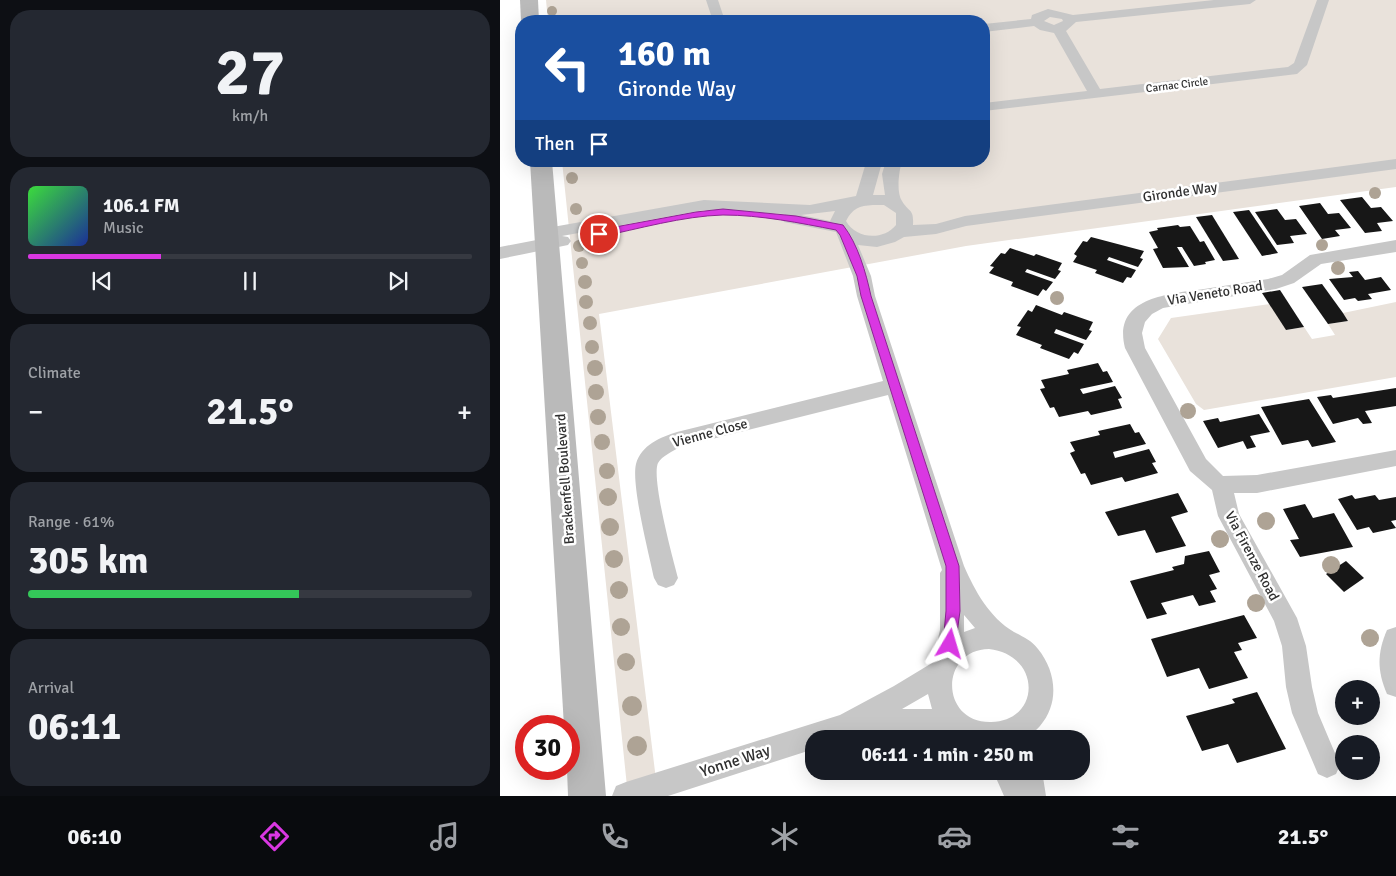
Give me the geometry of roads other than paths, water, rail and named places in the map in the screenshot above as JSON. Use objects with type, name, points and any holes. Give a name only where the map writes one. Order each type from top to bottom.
[{"type":"street","points":[[529,0],[530,15]]},
{"type":"street","points":[[712,0],[717,15]]},
{"type":"street","points":[[1041,0],[1048,13]]},
{"type":"street","points":[[1037,22],[1037,18],[1048,13],[1061,14],[1070,19],[1250,0]]},
{"type":"street","name":"Carnac Circle","points":[[990,106],[1292,71],[1300,65],[1322,0]]},
{"type":"street","points":[[990,27],[1037,22],[1045,28],[1058,29],[1068,25],[1070,19]]},
{"type":"street","points":[[1058,29],[1096,94]]},
{"type":"street","name":"Gironde Way","points":[[965,221],[1396,164]]},
{"type":"street","name":"Brackenfell Boulevard","points":[[542,167],[587,796]]},
{"type":"street","points":[[873,167],[858,202],[840,214],[838,221],[862,276],[866,296],[952,566],[970,606],[986,625],[1004,640]]},
{"type":"street","points":[[862,276],[871,259],[906,222],[905,215],[898,206],[890,174],[892,167]]},
{"type":"street","points":[[500,253],[548,238],[704,205],[722,204],[812,210],[874,199],[938,219],[965,221]]},
{"type":"street","points":[[548,238],[723,212],[796,219],[842,231],[863,241],[874,242],[895,235],[936,229],[965,221]]},
{"type":"street","name":"Via Veneto Road","points":[[1222,485],[1215,482],[1198,464],[1135,348],[1131,338],[1132,328],[1142,312],[1149,306],[1159,302],[1280,282],[1316,260],[1396,246]]},
{"type":"street","name":"Vienne Close","points":[[666,578],[645,472],[652,455],[659,448],[677,440],[895,386]]},
{"type":"street","points":[[1222,485],[1257,484],[1396,458]]},
{"type":"street","name":"Via Firenze Road","points":[[1222,485],[1223,498],[1229,516],[1285,618],[1294,646],[1299,687],[1305,713],[1327,766]]},
{"type":"street","points":[[952,566],[952,630],[938,687],[942,703],[968,730]]},
{"type":"street","points":[[944,665],[959,647],[973,640],[989,638],[1004,640],[1020,647],[1032,659],[1040,674],[1042,690],[1038,706],[1028,730]]},
{"type":"street","points":[[1396,638],[1391,654],[1391,670],[1396,684]]},
{"type":"street","name":"Yonne Way","points":[[626,796],[845,726],[903,695],[944,665]]},
{"type":"street","name":"Yonne Way","points":[[845,726],[910,721],[963,730]]},
{"type":"street","points":[[1010,780],[1018,796]]},
{"type":"street","points":[[1029,780],[1032,796]]}]
